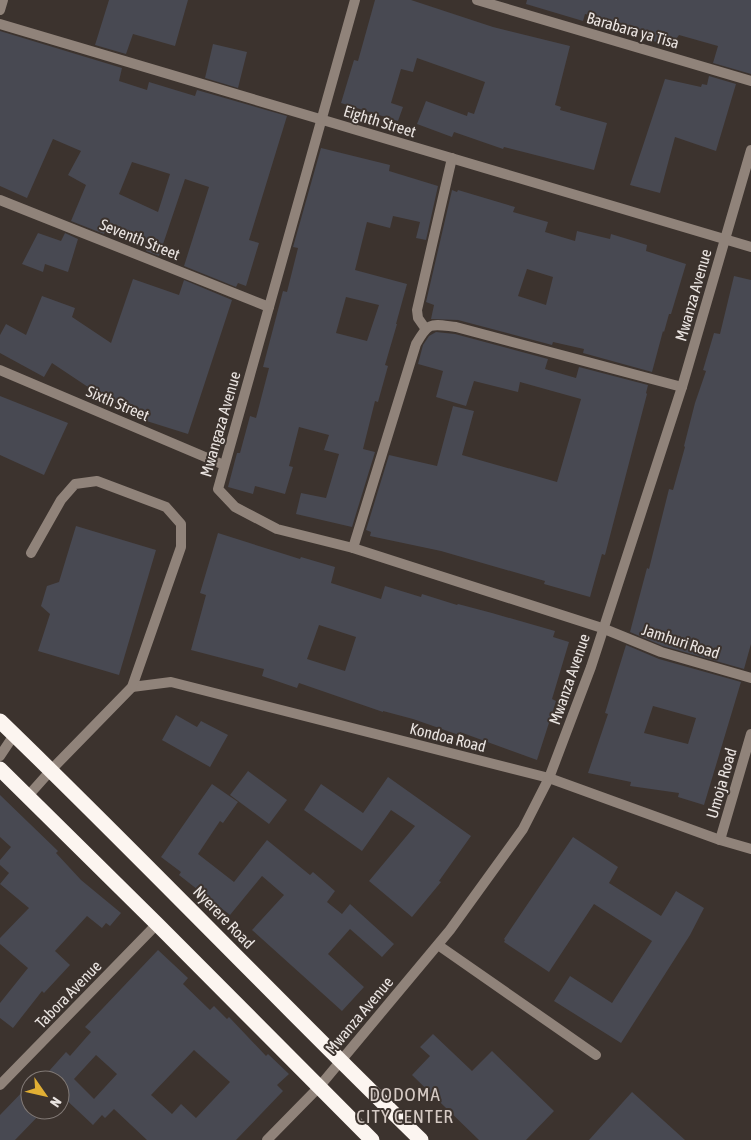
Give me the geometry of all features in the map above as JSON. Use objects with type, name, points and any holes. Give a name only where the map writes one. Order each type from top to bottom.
[{"type":"highway","name":"Nyerere Road","points":[[0,721],[52,770],[340,1062],[421,1140]]},
{"type":"highway","points":[[0,769],[372,1140]]},
{"type":"street","points":[[0,10],[3,0]]},
{"type":"street","name":"Mwangaza Avenue","points":[[355,0],[218,489],[234,506],[277,529],[353,548],[602,628]]},
{"type":"street","name":"Barabara ya Tisa","points":[[477,0],[751,80]]},
{"type":"street","name":"Eighth Street","points":[[0,24],[751,247]]},
{"type":"street","name":"Mwanza Avenue","points":[[267,1140],[319,1087],[438,945],[522,829],[549,778],[591,667],[602,628],[682,387],[751,150]]},
{"type":"street","points":[[425,328],[418,318],[417,310],[452,158]]},
{"type":"street","name":"Seventh Street","points":[[0,200],[269,307]]},
{"type":"street","points":[[353,548],[416,344],[425,328],[435,324],[456,326],[682,387]]},
{"type":"street","name":"Sixth Street","points":[[0,370],[224,465]]},
{"type":"street","points":[[28,796],[132,687],[181,547],[181,524],[166,507],[98,481],[75,484],[62,500],[31,553]]},
{"type":"street","name":"Jamhuri Road","points":[[602,628],[661,652],[751,678]]},
{"type":"street","name":"Kondoa Road","points":[[132,687],[171,682],[549,778],[720,840],[751,848]]},
{"type":"street","name":"Umoja Road","points":[[720,840],[751,734]]},
{"type":"street","points":[[0,756],[14,735]]},
{"type":"street","name":"Tabora Avenue","points":[[2,1078],[157,924]]},
{"type":"street","points":[[438,945],[596,1055]]},
{"type":"building","points":[[109,0],[188,0],[175,46],[133,34],[126,54],[95,45]]},
{"type":"building","points":[[375,0],[411,0],[493,27],[570,46],[555,105],[561,107],[560,110],[607,123],[594,170],[504,147],[503,149],[454,132],[452,137],[417,124],[426,101],[467,116],[468,112],[474,114],[485,82],[417,58],[413,72],[401,69],[391,103],[403,107],[398,121],[341,103],[354,60],[358,61]]},
{"type":"building","points":[[527,0],[751,0],[751,74],[713,63],[718,46],[679,35],[671,46],[642,38],[644,31],[585,14],[583,21],[526,4]]},
{"type":"building","points":[[0,31],[122,68],[119,81],[147,90],[149,82],[195,96],[197,90],[287,116],[249,240],[259,243],[246,286],[238,283],[236,287],[184,266],[209,187],[185,179],[159,256],[146,251],[149,241],[108,223],[104,234],[71,221],[86,185],[68,175],[81,151],[53,139],[27,198],[0,186]],"holes":[[[132,162],[170,174],[158,212],[119,194]]]},
{"type":"building","points":[[213,44],[247,52],[238,88],[205,78]]},
{"type":"building","points":[[709,76],[736,84],[716,151],[675,137],[660,193],[630,185],[665,79],[701,87],[702,84],[707,85]]},
{"type":"building","points":[[321,148],[390,165],[389,171],[438,186],[426,240],[416,238],[420,222],[393,216],[390,228],[367,222],[355,270],[407,284],[385,365],[388,366],[378,402],[375,401],[363,449],[375,452],[352,527],[296,514],[301,493],[326,498],[339,454],[324,450],[329,435],[299,427],[289,466],[293,467],[285,494],[255,486],[253,494],[228,487],[250,416],[256,418],[269,368],[263,367],[283,291],[287,292],[298,248],[293,247]],"holes":[[[346,297],[379,305],[367,341],[336,333]]]},
{"type":"building","points":[[452,190],[457,192],[458,190],[515,207],[513,212],[548,222],[545,232],[575,241],[577,231],[610,239],[611,234],[647,245],[646,251],[686,264],[671,314],[669,314],[663,331],[652,372],[583,353],[584,349],[553,342],[552,345],[458,320],[431,319],[434,305],[426,302]],"holes":[[[527,269],[553,277],[546,305],[518,296]]]},
{"type":"building","points":[[38,233],[61,241],[65,233],[78,239],[68,272],[45,264],[43,272],[22,264]]},
{"type":"building","points":[[734,276],[751,280],[751,644],[744,669],[663,646],[630,632],[647,568],[649,569],[669,489],[673,490],[685,447],[695,403],[706,371],[703,370],[714,333],[720,334]]},
{"type":"building","points":[[133,279],[179,295],[184,280],[232,300],[188,434],[137,418],[138,415],[94,391],[52,363],[44,377],[0,353],[0,335],[6,324],[26,335],[42,296],[75,308],[72,317],[111,343]]},
{"type":"building","points":[[436,332],[455,334],[548,359],[545,369],[576,378],[579,367],[648,385],[605,555],[602,554],[590,597],[544,584],[545,581],[441,551],[370,536],[371,532],[366,530],[389,455],[437,466],[453,406],[474,411],[462,455],[557,482],[581,399],[520,382],[518,392],[474,381],[466,406],[436,397],[443,371],[418,364],[423,345],[429,336]]},
{"type":"building","points":[[0,396],[68,423],[44,475],[0,455]]},
{"type":"building","points":[[76,526],[156,550],[119,675],[38,651],[50,614],[41,606],[47,586],[59,582]]},
{"type":"building","points":[[218,533],[300,559],[301,557],[335,567],[331,583],[381,599],[385,586],[421,597],[422,594],[555,631],[553,637],[569,642],[552,699],[556,701],[537,760],[460,732],[459,735],[413,719],[383,712],[299,683],[297,688],[262,676],[264,669],[191,650],[206,595],[200,593]],"holes":[[[319,625],[356,637],[345,671],[307,659]]]},
{"type":"building","points":[[626,645],[659,659],[741,682],[704,805],[678,797],[679,793],[630,786],[631,782],[588,773],[608,714],[605,713]],"holes":[[[653,706],[696,718],[688,744],[644,733]]]},
{"type":"building","points":[[176,715],[197,727],[201,721],[228,735],[210,767],[162,740]]},
{"type":"building","points":[[248,771],[287,800],[269,824],[230,795]]},
{"type":"building","points":[[388,777],[471,836],[439,881],[441,882],[412,917],[369,881],[415,826],[391,810],[362,851],[304,810],[321,784],[363,813]]},
{"type":"building","points":[[212,784],[238,802],[223,823],[220,821],[198,854],[234,882],[267,840],[310,875],[313,872],[335,891],[327,902],[342,914],[350,904],[394,944],[382,957],[350,929],[328,954],[364,987],[342,1011],[252,930],[284,895],[262,876],[230,915],[179,875],[181,872],[161,857]]},
{"type":"building","points":[[0,795],[58,851],[56,853],[81,880],[121,913],[110,926],[106,923],[102,928],[87,916],[55,951],[70,965],[44,993],[42,991],[13,1028],[0,1018],[0,1003],[28,968],[0,944],[0,938],[29,908],[0,884],[9,873],[0,865],[0,860],[11,847],[0,837]]},
{"type":"building","points":[[573,837],[618,867],[609,883],[661,916],[676,891],[704,908],[690,935],[621,1043],[554,1001],[570,976],[612,1003],[652,941],[594,904],[549,972],[504,942],[504,939]]},
{"type":"building","points":[[158,950],[188,978],[183,984],[210,1010],[214,1006],[227,1019],[229,1017],[266,1056],[268,1054],[289,1074],[277,1085],[283,1091],[236,1140],[147,1140],[114,1109],[105,1118],[102,1115],[93,1125],[70,1103],[70,1070],[50,1070],[66,1052],[70,1056],[91,1032],[85,1027]],"holes":[[[194,1050],[230,1082],[196,1118],[181,1104],[172,1114],[151,1095]],[[96,1055],[117,1074],[94,1099],[74,1079]]]},
{"type":"building","points":[[433,1034],[472,1071],[492,1051],[554,1111],[526,1140],[479,1140],[412,1075],[430,1056],[420,1047]]},
{"type":"building","points":[[632,1092],[685,1140],[589,1140]]},
{"type":"building","points":[[20,1094],[20,1120],[34,1120],[15,1140],[0,1140],[0,1115]]},
{"type":"district","name":"DODOMA CITY CENTER","points":[[405,1105]]}]
